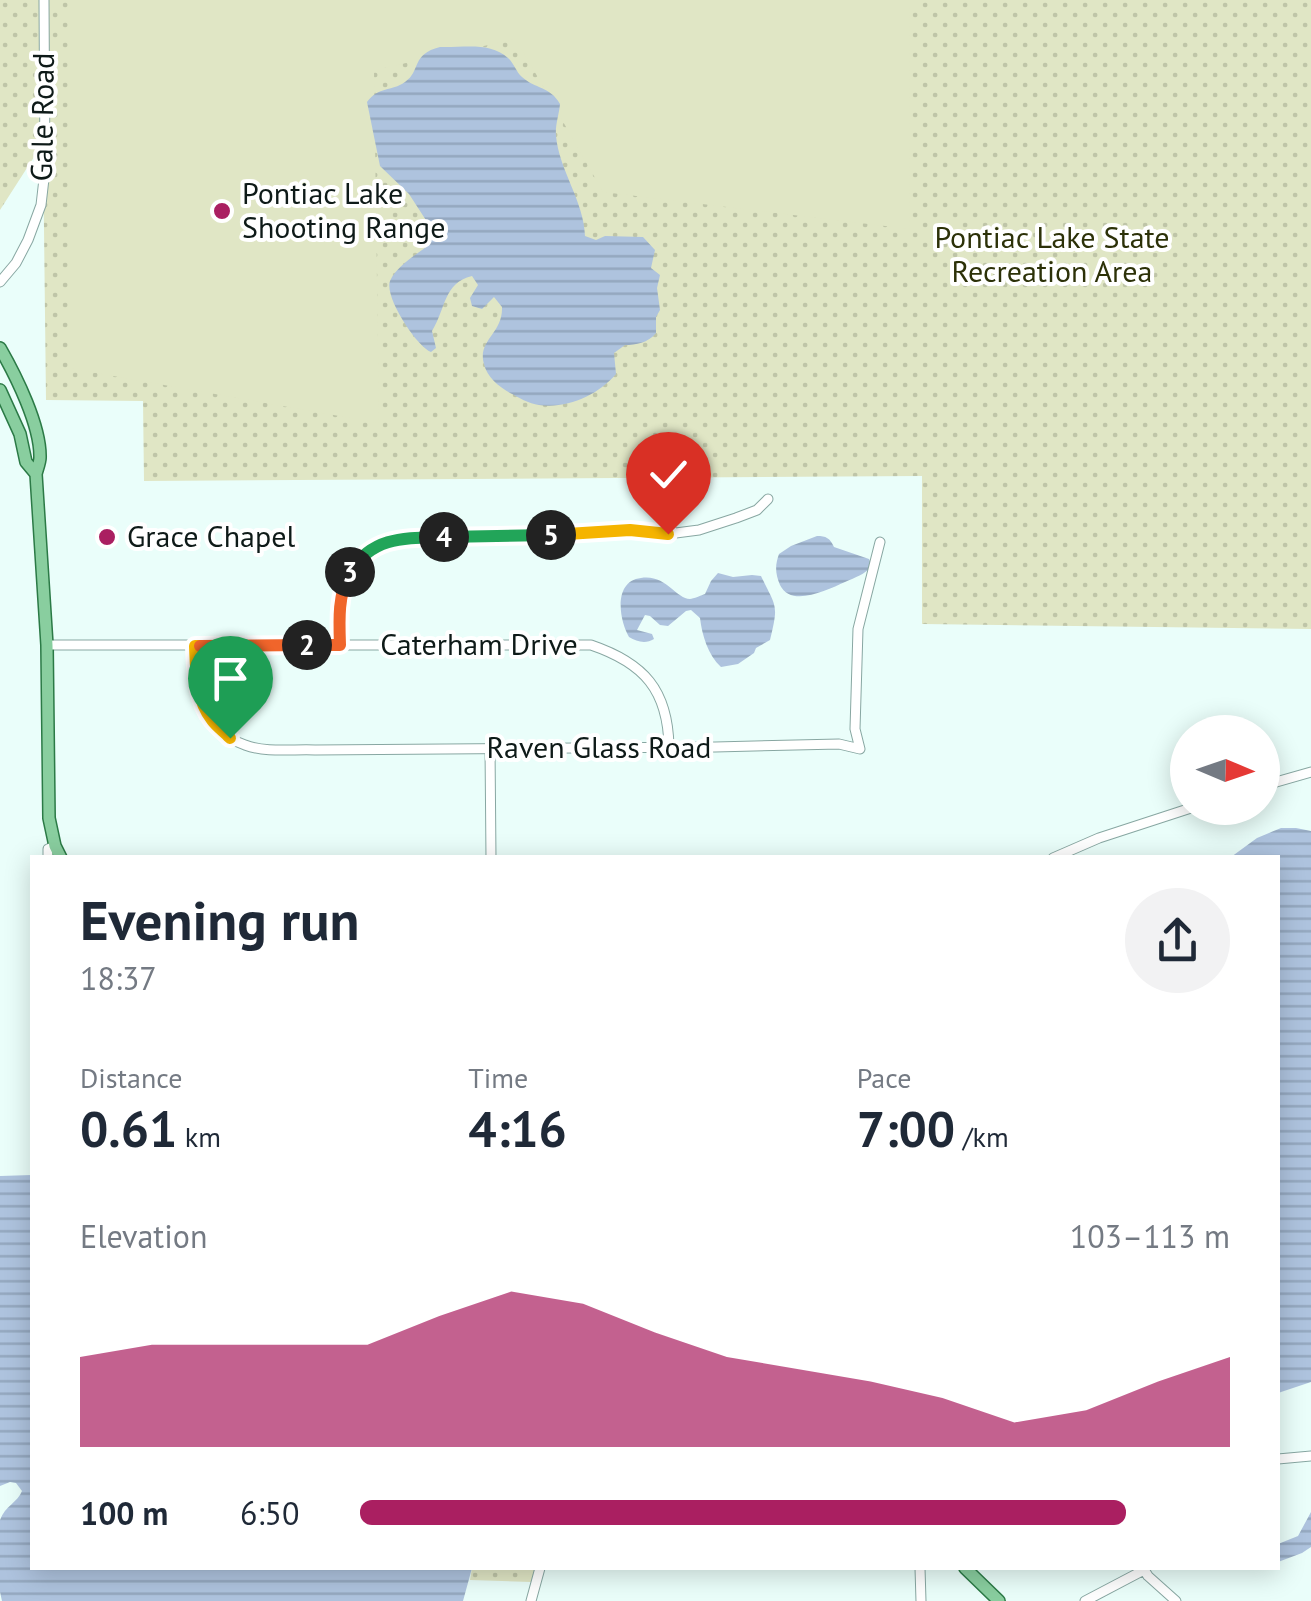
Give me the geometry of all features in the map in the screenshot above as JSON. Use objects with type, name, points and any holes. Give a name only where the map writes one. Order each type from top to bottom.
[{"type":"main road","points":[[0,350],[21,387],[41,460],[36,474],[47,646],[49,803],[58,852]]},
{"type":"main road","points":[[0,390],[14,417],[26,462],[36,474]]},
{"type":"main road","points":[[14,417],[30,413]]},
{"type":"main road","points":[[967,1570],[998,1601]]},
{"type":"street","name":"Gale Road","points":[[0,282],[28,240],[41,205],[44,0]]},
{"type":"street","points":[[340,645],[342,587],[353,567],[374,546],[405,538],[630,530],[668,534],[699,530],[736,518],[757,510],[768,499]]},
{"type":"street","name":"Raven Glass Road","points":[[195,646],[204,706],[230,738],[245,746],[315,750],[840,744],[860,749],[855,729],[858,629],[880,542]]},
{"type":"street","name":"Caterham Drive","points":[[47,646],[592,645],[620,655],[644,674],[660,697],[667,718],[669,747]]},
{"type":"street","points":[[490,747],[490,855]]},
{"type":"street","points":[[1280,781],[1311,772]]},
{"type":"street","points":[[1060,855],[1170,815]]},
{"type":"street","points":[[1280,1459],[1311,1456]]},
{"type":"street","points":[[531,1601],[539,1570]]},
{"type":"street","points":[[920,1570],[921,1601]]},
{"type":"street","points":[[1085,1601],[1142,1570]]},
{"type":"street","points":[[1145,1570],[1176,1601]]},
{"type":"green space","name":"Pontiac Lake State Recreation Area","points":[[0,0],[1311,0],[1311,629],[922,624],[922,476],[144,481],[143,401],[46,400],[43,143],[0,210]]},
{"type":"green space","name":"Pontiac Lake Shooting Range","points":[[68,0],[909,0],[910,229],[603,192],[516,39],[374,70],[379,423],[68,368]]},
{"type":"green space","points":[[472,1570],[534,1570],[531,1582],[470,1580]]},
{"type":"water","points":[[440,47],[493,49],[508,58],[527,81],[552,94],[560,104],[558,149],[585,236],[596,240],[605,236],[643,237],[655,250],[651,268],[660,275],[656,333],[614,353],[616,374],[582,399],[561,405],[535,404],[494,381],[485,369],[483,356],[499,324],[502,307],[494,297],[482,309],[472,306],[470,298],[478,285],[472,276],[455,284],[446,298],[432,331],[436,348],[431,352],[410,332],[392,298],[389,288],[393,275],[430,244],[433,231],[409,194],[380,166],[367,102],[405,82],[420,58]]},
{"type":"water","points":[[817,536],[827,538],[834,547],[869,559],[872,566],[860,576],[810,595],[785,592],[776,569],[779,554]]},
{"type":"water","points":[[718,573],[761,576],[770,594],[775,612],[770,640],[754,653],[738,664],[721,667],[706,644],[700,618],[691,610],[668,626],[645,615],[637,630],[652,634],[654,639],[642,642],[629,637],[621,602],[632,581],[657,580],[690,599],[705,594]]},
{"type":"water","points":[[1281,828],[1311,831],[1311,1382],[1280,1392],[1280,855],[1234,855],[1257,838]]},
{"type":"water","points":[[30,1175],[30,1570],[471,1570],[463,1601],[2,1601],[0,1520],[22,1491],[16,1483],[0,1486],[0,1176]]},
{"type":"water","points":[[1311,1512],[1311,1547],[1280,1561],[1280,1543],[1298,1536]]},
{"type":"place","name":"Pontiac Lake Shooting Range","points":[[222,211]]},
{"type":"place","name":"Grace Chapel","points":[[107,537]]},
{"type":"route","points":[[230,738],[204,706],[195,646],[340,645],[342,587],[353,567],[374,546],[405,538],[630,530],[668,534]]}]
